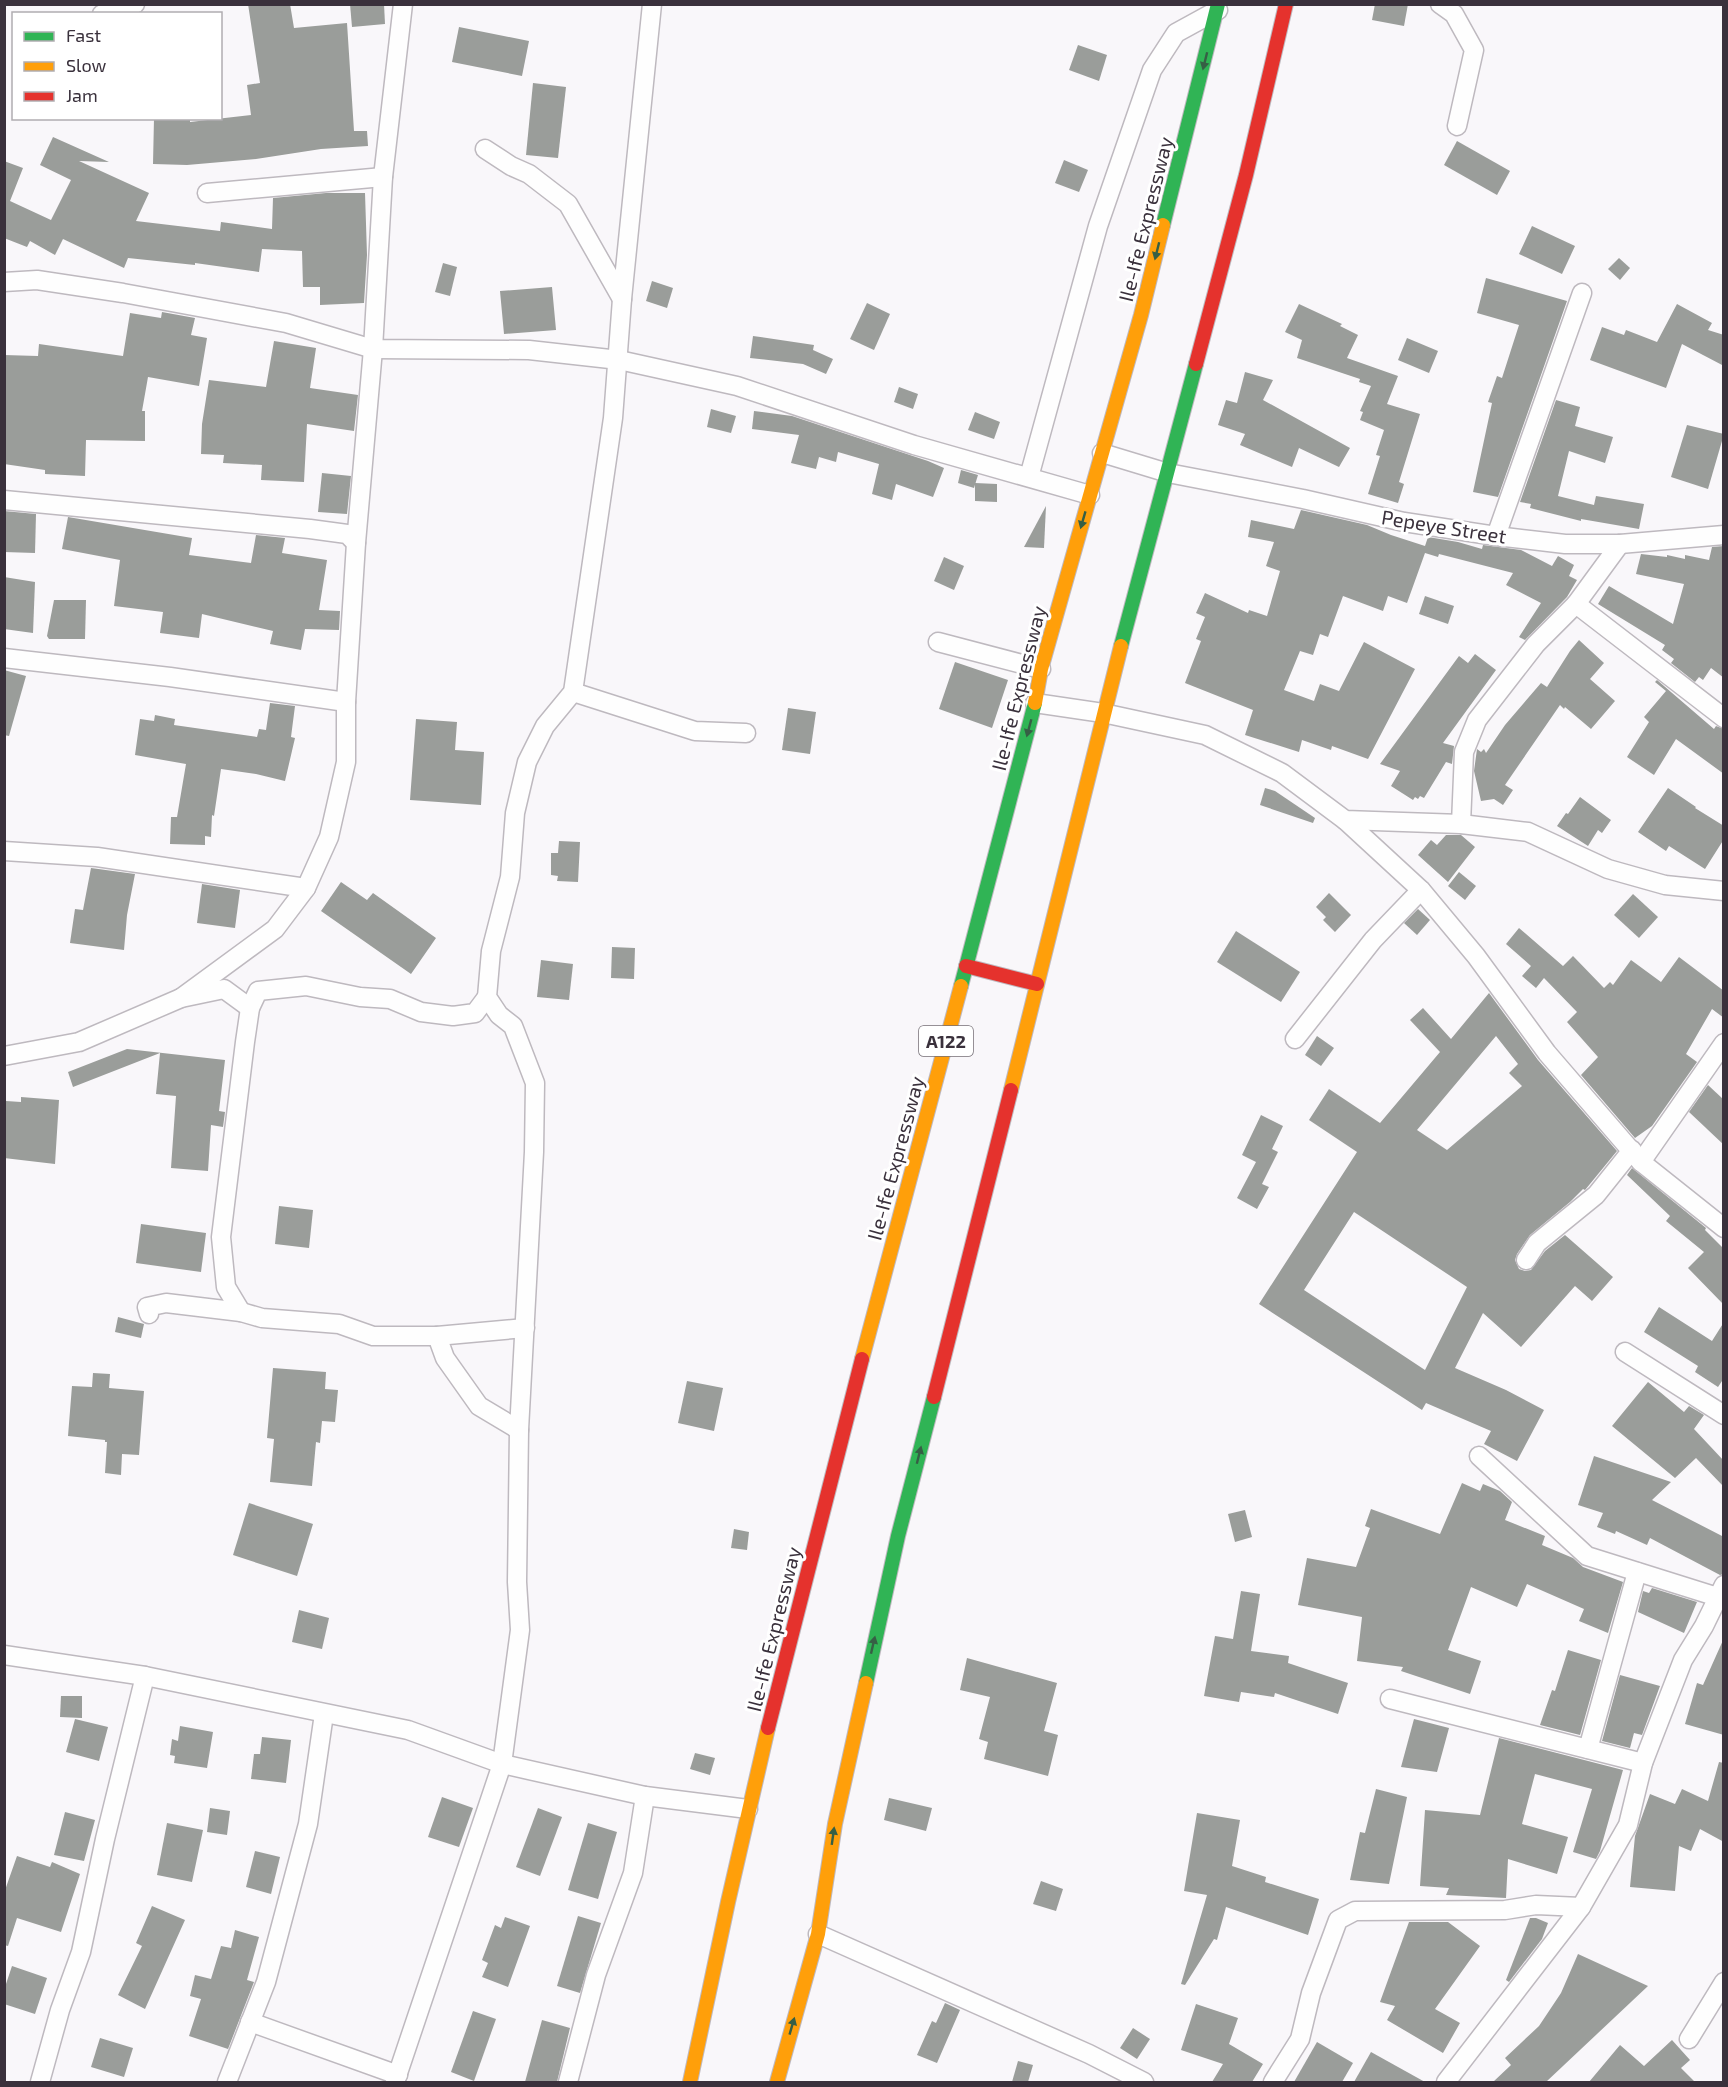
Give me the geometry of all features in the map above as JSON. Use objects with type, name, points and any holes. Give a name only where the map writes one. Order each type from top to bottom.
[{"type":"highway","points":[[777,2082],[818,1934],[835,1824],[891,1568],[1103,713],[1243,186],[1286,4]]},
{"type":"highway","name":"Ile-Ife Expressway","points":[[690,2082],[747,1809],[814,1544],[1035,703],[1041,669],[1144,304],[1222,6]]},
{"type":"highway","points":[[966,966],[1037,984]]},
{"type":"street","points":[[109,12],[135,4]]},
{"type":"street","points":[[181,998],[275,928],[306,888],[332,826],[346,762],[346,702],[356,543],[373,349],[383,177],[403,4]]},
{"type":"street","points":[[241,1312],[226,1287],[221,1237],[250,1008],[258,991],[306,986],[360,997],[390,999],[421,1012],[453,1016],[475,1012],[487,997],[491,951],[510,877],[515,813],[527,762],[546,726],[573,692],[613,418],[622,299],[651,4]]},
{"type":"street","points":[[1440,4],[1454,14],[1474,50],[1457,126]]},
{"type":"street","points":[[1029,477],[1098,226],[1152,70],[1176,33],[1222,6]]},
{"type":"street","points":[[485,149],[511,166],[529,174],[568,204],[622,299]]},
{"type":"street","points":[[207,193],[383,177]]},
{"type":"street","points":[[4,282],[37,280],[123,292],[286,322],[373,349],[529,350],[619,360],[737,386],[914,445],[1090,495]]},
{"type":"street","points":[[1496,536],[1582,293]]},
{"type":"street","name":"Pepeye Street","points":[[1102,453],[1168,473],[1303,499],[1404,522],[1496,536],[1565,544],[1620,544],[1724,535]]},
{"type":"street","points":[[4,500],[310,529],[347,534],[356,543]]},
{"type":"street","points":[[1461,824],[1464,752],[1477,720],[1536,644],[1576,604],[1620,544]]},
{"type":"street","points":[[1576,604],[1724,718]]},
{"type":"street","points":[[938,642],[1041,669]]},
{"type":"street","points":[[4,658],[170,677],[346,702]]},
{"type":"street","points":[[573,692],[696,731],[746,733]]},
{"type":"street","points":[[1035,703],[1103,713],[1205,735],[1282,773],[1345,820],[1421,890],[1476,956],[1547,1053],[1636,1156],[1724,1228]]},
{"type":"street","points":[[1345,820],[1461,824],[1528,832],[1608,868],[1665,885],[1724,891]]},
{"type":"street","points":[[4,851],[97,857],[306,888]]},
{"type":"street","points":[[1295,1039],[1373,940],[1421,890]]},
{"type":"street","points":[[4,1056],[79,1042],[181,998],[224,989],[250,1008]]},
{"type":"street","points":[[250,2022],[396,2079],[502,1764],[520,1630],[517,1582],[519,1430],[534,1152],[535,1083],[513,1026],[499,1015],[487,997]]},
{"type":"street","points":[[1526,1260],[1537,1243],[1596,1195],[1636,1156],[1724,1043]]},
{"type":"street","points":[[149,1314],[147,1307],[166,1303],[241,1312],[262,1318],[339,1324],[373,1336],[437,1336],[525,1328]]},
{"type":"street","points":[[437,1336],[445,1358],[478,1406],[519,1430]]},
{"type":"street","points":[[1625,1352],[1724,1415]]},
{"type":"street","points":[[1446,2082],[1581,1907],[1628,1825],[1643,1763],[1683,1660],[1721,1594],[1636,1572],[1587,1556],[1479,1456]]},
{"type":"street","points":[[1588,1749],[1636,1572]]},
{"type":"street","points":[[4,1655],[145,1676],[408,1730],[502,1764],[645,1796],[747,1809]]},
{"type":"street","points":[[40,2082],[60,2010],[81,1952],[105,1839],[145,1676]]},
{"type":"street","points":[[1390,1699],[1643,1763]]},
{"type":"street","points":[[226,2082],[266,1982],[308,1824],[324,1714]]},
{"type":"street","points":[[568,2082],[596,1976],[633,1873],[645,1796]]},
{"type":"street","points":[[1273,2082],[1299,2039],[1311,1993],[1338,1920],[1355,1911],[1505,1910],[1536,1905],[1581,1907]]},
{"type":"street","points":[[818,1934],[1089,2054],[1143,2082]]},
{"type":"street","points":[[1689,2039],[1724,1982]]},
{"type":"building","points":[[248,4],[290,4],[294,28],[347,23],[354,131],[367,131],[368,146],[321,149],[256,159],[187,165],[153,164],[154,120],[190,120],[190,122],[251,115],[247,85],[260,83]]},
{"type":"building","points":[[350,4],[384,4],[385,24],[352,27]]},
{"type":"building","points":[[1375,4],[1408,4],[1404,26],[1372,20]]},
{"type":"building","points":[[459,27],[529,41],[522,76],[452,62]]},
{"type":"building","points":[[1078,45],[1107,55],[1099,81],[1069,70]]},
{"type":"building","points":[[533,83],[566,87],[558,158],[526,155]]},
{"type":"building","points":[[53,137],[109,162],[79,161],[149,193],[136,221],[220,231],[221,222],[272,229],[273,198],[326,193],[365,193],[367,255],[364,303],[320,305],[320,287],[303,287],[302,251],[262,249],[259,272],[195,263],[195,265],[128,258],[124,268],[63,239],[55,255],[30,241],[27,247],[4,238],[4,161],[23,168],[10,201],[51,220],[71,180],[40,165]]},
{"type":"building","points":[[1457,141],[1510,171],[1497,195],[1444,165]]},
{"type":"building","points":[[1064,160],[1088,170],[1079,192],[1055,183]]},
{"type":"building","points":[[1532,226],[1575,246],[1562,274],[1519,254]]},
{"type":"building","points":[[1619,258],[1630,268],[1620,280],[1608,269]]},
{"type":"building","points":[[443,263],[457,267],[450,296],[435,292]]},
{"type":"building","points":[[1486,278],[1567,301],[1498,497],[1473,492],[1492,403],[1488,402],[1497,376],[1502,378],[1519,325],[1477,313]]},
{"type":"building","points":[[652,281],[673,288],[667,308],[646,301]]},
{"type":"building","points":[[552,287],[556,330],[504,334],[500,291]]},
{"type":"building","points":[[867,303],[890,314],[874,350],[850,339]]},
{"type":"building","points":[[1299,304],[1342,324],[1340,326],[1358,335],[1347,358],[1398,376],[1387,404],[1420,414],[1399,482],[1404,484],[1398,503],[1368,494],[1380,456],[1376,455],[1384,430],[1360,420],[1363,412],[1360,411],[1371,386],[1359,382],[1360,379],[1297,358],[1302,340],[1285,332]]},
{"type":"building","points":[[1677,304],[1712,323],[1708,330],[1724,335],[1724,366],[1682,344],[1666,388],[1590,360],[1602,327],[1624,335],[1626,330],[1657,342]]},
{"type":"building","points":[[162,312],[195,318],[191,335],[207,338],[199,386],[148,377],[142,411],[145,411],[145,441],[86,440],[85,476],[45,474],[45,470],[4,464],[4,355],[38,356],[39,344],[123,356],[130,313],[161,318]]},
{"type":"building","points":[[753,336],[814,345],[813,350],[833,359],[826,374],[803,364],[750,358]]},
{"type":"building","points":[[1407,338],[1438,351],[1429,373],[1398,360]]},
{"type":"building","points":[[274,341],[316,348],[310,388],[358,395],[354,431],[307,424],[304,482],[261,480],[262,465],[223,463],[224,455],[201,454],[202,424],[209,380],[266,387]]},
{"type":"building","points":[[1245,372],[1273,380],[1263,400],[1350,448],[1339,467],[1299,448],[1292,467],[1240,445],[1245,434],[1218,425],[1226,400],[1237,403]]},
{"type":"building","points":[[899,387],[918,394],[913,409],[894,402]]},
{"type":"building","points":[[1556,400],[1580,407],[1575,426],[1613,437],[1605,463],[1569,451],[1558,496],[1594,505],[1596,496],[1644,504],[1639,529],[1581,519],[1581,521],[1530,508],[1531,504],[1520,502]]},
{"type":"building","points":[[711,409],[736,416],[731,433],[707,427]]},
{"type":"building","points":[[754,411],[792,416],[944,468],[933,497],[896,484],[892,500],[872,494],[879,464],[838,452],[836,462],[819,457],[816,469],[791,463],[799,435],[752,429]]},
{"type":"building","points":[[975,412],[1000,422],[994,439],[968,430]]},
{"type":"building","points":[[1687,425],[1724,434],[1708,489],[1671,477]]},
{"type":"building","points":[[961,470],[978,475],[974,488],[958,483]]},
{"type":"building","points":[[322,473],[351,476],[347,514],[318,512]]},
{"type":"building","points":[[975,483],[997,484],[997,502],[975,501]]},
{"type":"building","points":[[1046,506],[1044,548],[1024,547]]},
{"type":"building","points":[[1301,510],[1367,525],[1425,546],[1428,537],[1482,549],[1483,545],[1521,550],[1552,566],[1558,556],[1574,565],[1569,576],[1577,580],[1567,597],[1525,640],[1519,637],[1541,603],[1506,585],[1513,573],[1439,554],[1438,557],[1425,553],[1407,603],[1388,596],[1383,611],[1343,596],[1328,637],[1320,634],[1313,655],[1300,651],[1284,690],[1314,701],[1320,684],[1339,691],[1364,642],[1415,669],[1368,759],[1332,746],[1331,750],[1302,740],[1299,752],[1245,735],[1253,710],[1185,683],[1201,641],[1196,639],[1205,617],[1196,613],[1205,593],[1248,613],[1249,610],[1267,616],[1280,571],[1266,566],[1274,542],[1248,537],[1251,520],[1294,529]]},
{"type":"building","points":[[4,511],[36,514],[35,553],[4,552]]},
{"type":"building","points":[[68,517],[192,538],[189,555],[251,563],[256,535],[285,538],[282,553],[327,560],[319,610],[340,611],[339,630],[305,629],[301,650],[270,644],[273,631],[202,614],[199,638],[160,633],[163,612],[114,606],[120,560],[62,549]]},
{"type":"building","points":[[1724,546],[1724,678],[1711,668],[1703,680],[1699,677],[1695,682],[1671,663],[1674,659],[1662,650],[1665,645],[1598,604],[1609,586],[1673,624],[1684,584],[1636,574],[1641,554],[1667,557],[1667,555],[1685,559],[1685,555],[1709,560],[1712,547]]},
{"type":"building","points":[[944,557],[964,566],[954,590],[934,581]]},
{"type":"building","points":[[4,577],[35,582],[33,633],[4,629]]},
{"type":"building","points":[[1425,596],[1454,606],[1448,624],[1419,614]]},
{"type":"building","points":[[54,600],[86,600],[85,639],[49,639],[47,636]]},
{"type":"building","points":[[1579,640],[1604,663],[1590,679],[1615,701],[1591,729],[1560,705],[1505,785],[1513,790],[1503,805],[1494,799],[1481,801],[1474,771],[1477,749],[1481,752],[1484,749],[1486,753],[1505,725],[1541,683],[1547,687]]},
{"type":"building","points":[[1475,654],[1496,670],[1443,743],[1454,746],[1452,764],[1446,762],[1424,798],[1420,796],[1413,800],[1391,786],[1400,771],[1380,764],[1459,656],[1468,663]]},
{"type":"building","points":[[955,662],[1008,680],[992,728],[939,709]]},
{"type":"building","points":[[4,670],[26,676],[9,736],[4,735]]},
{"type":"building","points":[[1657,680],[1714,729],[1716,726],[1724,729],[1724,774],[1676,739],[1654,775],[1627,757],[1649,722],[1644,717],[1666,691],[1655,682]]},
{"type":"building","points":[[270,703],[295,706],[291,737],[295,738],[285,781],[221,769],[214,816],[212,815],[211,837],[205,836],[205,845],[170,844],[171,817],[177,817],[186,764],[135,755],[140,719],[154,721],[155,715],[175,719],[174,725],[257,737],[259,729],[266,730]]},
{"type":"building","points":[[788,708],[816,712],[810,754],[782,750]]},
{"type":"building","points":[[416,719],[457,722],[455,750],[484,752],[481,805],[410,800]]},
{"type":"building","points":[[1265,788],[1275,791],[1315,818],[1313,823],[1260,805]]},
{"type":"building","points":[[1668,788],[1724,826],[1724,839],[1705,869],[1669,846],[1666,851],[1638,832]]},
{"type":"building","points":[[1580,797],[1611,820],[1602,833],[1598,830],[1588,846],[1557,826]]},
{"type":"building","points":[[1446,835],[1461,835],[1475,847],[1448,882],[1418,855],[1431,840],[1437,845]]},
{"type":"building","points":[[559,841],[580,842],[578,882],[557,881],[558,876],[551,875],[551,853],[558,853]]},
{"type":"building","points":[[91,868],[135,874],[127,915],[124,950],[70,943],[75,909],[83,910]]},
{"type":"building","points":[[1459,872],[1476,886],[1465,900],[1448,886]]},
{"type":"building","points":[[341,882],[367,900],[373,893],[436,938],[411,974],[321,911]]},
{"type":"building","points":[[202,884],[240,890],[235,928],[197,923]]},
{"type":"building","points":[[1329,893],[1351,915],[1335,932],[1323,920],[1326,917],[1316,907]]},
{"type":"building","points":[[1633,894],[1658,917],[1639,938],[1614,915]]},
{"type":"building","points":[[1418,909],[1430,920],[1417,935],[1404,923]]},
{"type":"building","points":[[1519,928],[1563,966],[1573,956],[1604,988],[1610,982],[1613,985],[1631,960],[1661,982],[1679,957],[1724,991],[1724,1018],[1712,1009],[1686,1054],[1697,1062],[1652,1126],[1635,1138],[1581,1075],[1598,1057],[1567,1022],[1577,1012],[1544,978],[1536,988],[1522,976],[1531,966],[1506,944]]},
{"type":"building","points":[[1236,931],[1300,972],[1281,1002],[1217,962]]},
{"type":"building","points":[[612,947],[635,948],[634,979],[611,978]]},
{"type":"building","points":[[541,960],[573,964],[569,1000],[537,997]]},
{"type":"building","points":[[1489,993],[1538,1060],[1617,1151],[1585,1190],[1583,1189],[1530,1235],[1515,1260],[1519,1269],[1531,1270],[1545,1251],[1565,1235],[1613,1277],[1592,1301],[1575,1286],[1521,1347],[1483,1313],[1455,1368],[1506,1390],[1544,1410],[1517,1461],[1484,1444],[1491,1431],[1426,1403],[1422,1410],[1259,1304],[1357,1152],[1309,1120],[1329,1089],[1380,1123],[1440,1052],[1410,1020],[1423,1008],[1451,1039]],"holes":[[[1496,1036],[1518,1064],[1509,1073],[1522,1086],[1447,1150],[1417,1130]],[[1354,1212],[1467,1287],[1425,1370],[1304,1290]]]},
{"type":"building","points":[[1317,1036],[1334,1048],[1321,1066],[1305,1055]]},
{"type":"building","points":[[127,1049],[225,1060],[219,1111],[225,1112],[223,1127],[211,1125],[208,1171],[171,1168],[176,1096],[156,1094],[160,1053],[73,1087],[68,1072]]},
{"type":"building","points":[[1708,1085],[1724,1100],[1724,1145],[1689,1112]]},
{"type":"building","points":[[21,1097],[59,1100],[55,1164],[4,1158],[6,1101],[21,1102]]},
{"type":"building","points":[[1261,1115],[1283,1126],[1272,1149],[1278,1152],[1262,1184],[1269,1187],[1257,1209],[1237,1198],[1256,1162],[1242,1155]]},
{"type":"building","points":[[1632,1168],[1706,1228],[1705,1230],[1724,1249],[1724,1305],[1688,1268],[1704,1252],[1666,1221],[1670,1216],[1627,1175]]},
{"type":"building","points":[[279,1206],[313,1210],[309,1248],[275,1244]]},
{"type":"building","points":[[141,1224],[206,1233],[201,1272],[136,1263]]},
{"type":"building","points":[[1659,1307],[1712,1341],[1724,1322],[1724,1378],[1718,1387],[1695,1372],[1698,1366],[1644,1332]]},
{"type":"building","points":[[118,1317],[144,1324],[141,1338],[115,1332]]},
{"type":"building","points":[[273,1368],[326,1372],[325,1389],[338,1390],[335,1422],[322,1421],[320,1443],[316,1442],[312,1486],[270,1482],[274,1439],[267,1438]]},
{"type":"building","points":[[93,1373],[110,1374],[109,1388],[144,1391],[139,1455],[122,1454],[121,1475],[105,1473],[107,1442],[105,1440],[68,1436],[72,1386],[92,1387]]},
{"type":"building","points":[[687,1381],[723,1388],[714,1431],[678,1423]]},
{"type":"building","points":[[1648,1382],[1684,1412],[1689,1406],[1704,1415],[1694,1429],[1724,1461],[1724,1487],[1696,1458],[1675,1478],[1612,1426]]},
{"type":"building","points":[[1594,1456],[1671,1482],[1652,1500],[1724,1537],[1724,1574],[1720,1575],[1650,1538],[1647,1545],[1616,1531],[1615,1534],[1597,1527],[1603,1513],[1578,1505]]},
{"type":"building","points":[[1462,1483],[1480,1491],[1483,1484],[1500,1491],[1512,1502],[1505,1520],[1545,1536],[1542,1545],[1573,1558],[1583,1567],[1623,1582],[1608,1633],[1579,1621],[1584,1609],[1527,1584],[1517,1607],[1471,1587],[1448,1650],[1481,1661],[1470,1694],[1401,1671],[1403,1667],[1357,1661],[1362,1617],[1298,1605],[1307,1558],[1356,1567],[1370,1528],[1365,1526],[1371,1509],[1440,1534]]},
{"type":"building","points":[[249,1503],[313,1524],[297,1576],[233,1555]]},
{"type":"building","points":[[1245,1510],[1252,1537],[1235,1542],[1228,1514]]},
{"type":"building","points":[[734,1529],[749,1532],[747,1550],[731,1548]]},
{"type":"building","points":[[1652,1588],[1697,1602],[1684,1633],[1638,1612],[1643,1591],[1649,1593]]},
{"type":"building","points":[[1241,1591],[1260,1594],[1251,1651],[1289,1656],[1288,1663],[1348,1683],[1338,1714],[1275,1693],[1274,1697],[1241,1692],[1239,1702],[1204,1696],[1215,1636],[1233,1639]]},
{"type":"building","points":[[299,1610],[329,1618],[322,1649],[292,1642]]},
{"type":"building","points":[[1724,1638],[1724,1735],[1685,1724],[1697,1683],[1703,1685]]},
{"type":"building","points":[[1568,1650],[1601,1660],[1580,1735],[1540,1725],[1552,1690],[1555,1691]]},
{"type":"building","points":[[967,1658],[1057,1683],[1044,1731],[1058,1735],[1048,1776],[984,1759],[988,1742],[979,1739],[990,1697],[960,1690]]},
{"type":"building","points":[[1620,1675],[1660,1686],[1642,1735],[1634,1733],[1630,1748],[1602,1741]]},
{"type":"building","points":[[61,1696],[82,1696],[82,1718],[60,1717]]},
{"type":"building","points":[[75,1719],[108,1727],[99,1761],[66,1752]]},
{"type":"building","points":[[1414,1719],[1449,1728],[1437,1772],[1401,1767]]},
{"type":"building","points":[[180,1726],[213,1732],[207,1768],[174,1763],[175,1756],[170,1755],[172,1739],[178,1741]]},
{"type":"building","points":[[262,1737],[291,1740],[286,1783],[251,1779],[254,1754],[260,1754]]},
{"type":"building","points":[[1499,1738],[1623,1770],[1596,1859],[1573,1852],[1592,1789],[1535,1774],[1522,1824],[1568,1837],[1557,1874],[1508,1859],[1506,1898],[1446,1895],[1449,1888],[1420,1886],[1425,1810],[1480,1815]]},
{"type":"building","points":[[695,1753],[715,1758],[710,1775],[690,1769]]},
{"type":"building","points":[[1719,1762],[1724,1763],[1724,1842],[1700,1829],[1691,1851],[1679,1846],[1675,1891],[1630,1887],[1635,1836],[1650,1794],[1675,1804],[1682,1789],[1708,1801]]},
{"type":"building","points":[[1376,1789],[1407,1797],[1389,1884],[1350,1880],[1360,1832],[1365,1833]]},
{"type":"building","points":[[442,1797],[473,1808],[459,1847],[428,1837]]},
{"type":"building","points":[[889,1798],[932,1808],[926,1831],[884,1820]]},
{"type":"building","points":[[210,1808],[230,1811],[227,1835],[207,1832]]},
{"type":"building","points":[[538,1808],[562,1817],[540,1876],[516,1867]]},
{"type":"building","points":[[65,1812],[95,1820],[84,1861],[54,1855]]},
{"type":"building","points":[[1197,1813],[1240,1820],[1232,1866],[1266,1877],[1265,1882],[1319,1899],[1308,1935],[1226,1907],[1217,1940],[1214,1939],[1185,1985],[1181,1984],[1207,1895],[1184,1891]]},
{"type":"building","points":[[167,1823],[203,1830],[192,1882],[157,1875]]},
{"type":"building","points":[[588,1823],[617,1832],[598,1899],[568,1890]]},
{"type":"building","points":[[255,1851],[280,1857],[271,1894],[246,1887]]},
{"type":"building","points":[[17,1856],[50,1867],[52,1862],[80,1874],[61,1932],[17,1918],[8,1946],[4,1945],[4,1893]]},
{"type":"building","points":[[1041,1881],[1063,1889],[1056,1911],[1033,1904]]},
{"type":"building","points":[[152,1906],[185,1920],[145,2009],[118,1995],[142,1946],[136,1943]]},
{"type":"building","points":[[578,1916],[601,1923],[580,1993],[557,1986]]},
{"type":"building","points":[[505,1917],[530,1926],[508,1987],[482,1977],[488,1963],[482,1960],[495,1925],[501,1928]]},
{"type":"building","points":[[1530,1918],[1548,1923],[1542,1939],[1509,1982],[1506,1980]]},
{"type":"building","points":[[1409,1922],[1448,1922],[1480,1946],[1435,2009],[1460,2023],[1443,2053],[1387,2020],[1395,2006],[1380,2002]]},
{"type":"building","points":[[235,1930],[259,1937],[247,1980],[254,1982],[228,2049],[189,2036],[201,1999],[190,1996],[195,1975],[211,1979],[221,1946],[231,1948]]},
{"type":"building","points":[[1578,1954],[1648,1986],[1546,2082],[1493,2082],[1511,2065],[1505,2058],[1539,2026],[1561,1993]]},
{"type":"building","points":[[12,1966],[47,1978],[35,2014],[4,2004],[4,1990]]},
{"type":"building","points":[[945,2003],[960,2010],[937,2063],[917,2055],[932,2021],[936,2023]]},
{"type":"building","points":[[1196,2004],[1238,2018],[1229,2044],[1263,2064],[1252,2082],[1212,2082],[1223,2064],[1181,2050]]},
{"type":"building","points":[[473,2011],[496,2019],[474,2081],[451,2072]]},
{"type":"building","points":[[542,2020],[570,2028],[557,2082],[525,2082]]},
{"type":"building","points":[[1133,2028],[1150,2039],[1137,2059],[1120,2048]]},
{"type":"building","points":[[100,2038],[133,2048],[124,2077],[91,2067]]},
{"type":"building","points":[[1672,2040],[1690,2060],[1681,2068],[1695,2082],[1589,2082],[1620,2045],[1644,2066]]},
{"type":"building","points":[[1317,2042],[1353,2063],[1342,2082],[1294,2082]]},
{"type":"building","points":[[1371,2052],[1425,2082],[1354,2082]]},
{"type":"building","points":[[1018,2061],[1033,2065],[1028,2082],[1012,2082]]},
{"type":"traffic: fast","points":[[1163,225],[1218,4]]},
{"type":"traffic: fast","points":[[1121,646],[1196,364]]},
{"type":"traffic: fast","points":[[961,986],[1035,703]]},
{"type":"traffic: fast","points":[[866,1683],[898,1536],[934,1397]]},
{"type":"traffic: slow","points":[[1035,703],[1041,669],[1141,315],[1163,225]]},
{"type":"traffic: slow","points":[[1011,1090],[1121,646]]},
{"type":"traffic: slow","points":[[862,1359],[961,986]]},
{"type":"traffic: slow","points":[[777,2082],[818,1934],[835,1824],[866,1683]]},
{"type":"traffic: slow","points":[[690,2082],[768,1728]]},
{"type":"traffic: jam","points":[[1196,364],[1246,175],[1286,4]]},
{"type":"traffic: jam","points":[[966,966],[1037,984]]},
{"type":"traffic: jam","points":[[934,1397],[1011,1090]]},
{"type":"traffic: jam","points":[[768,1728],[862,1359]]}]
